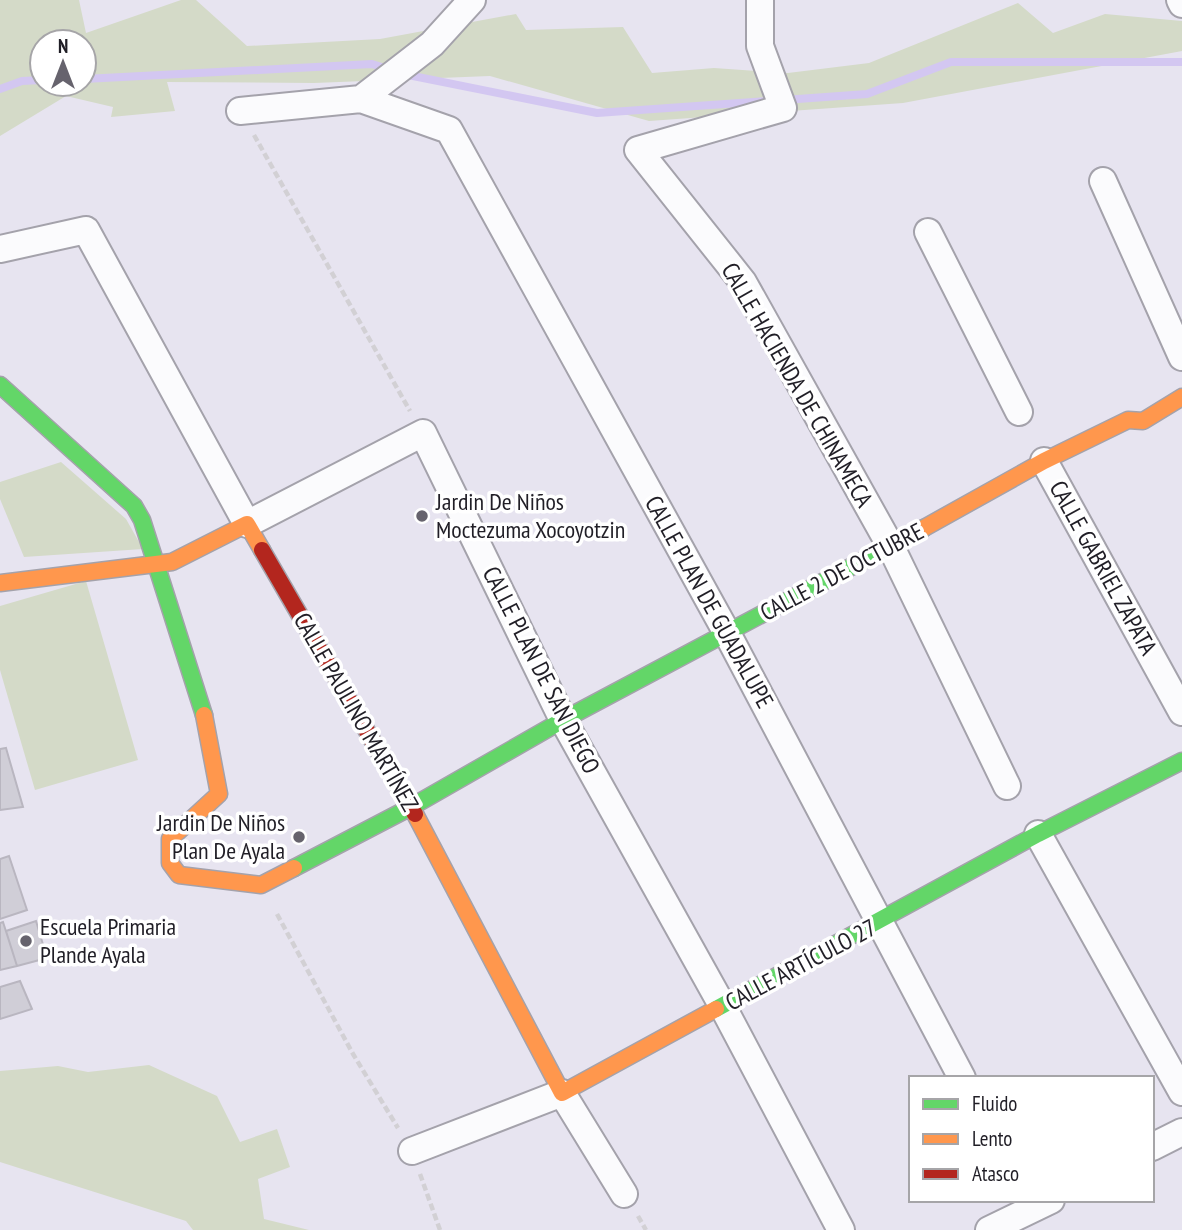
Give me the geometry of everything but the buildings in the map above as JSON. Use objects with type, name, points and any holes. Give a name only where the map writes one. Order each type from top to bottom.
[{"type":"street","points":[[240,111],[370,93],[432,44],[472,0]]},
{"type":"street","name":"CALLE HACIENDA DE CHINAMECA","points":[[760,0],[760,46],[783,108],[638,150],[743,282],[891,547],[1007,786]]},
{"type":"street","name":"CALLE PLAN DE GUADALUPE","points":[[370,93],[449,130],[727,635],[961,1076]]},
{"type":"street","points":[[1103,181],[1182,357]]},
{"type":"street","name":"CALLE PAULINO MARTÍNEZ","points":[[0,249],[86,230],[247,524],[411,807],[562,1093],[624,1194]]},
{"type":"street","points":[[928,232],[1019,412]]},
{"type":"street","points":[[0,385],[134,506],[156,562],[202,702],[219,794],[170,839],[170,863],[179,875],[219,883],[261,885]]},
{"type":"street","name":"CALLE 2 DE OCTUBRE","points":[[1128,420],[1133,410],[1182,385]]},
{"type":"street","name":"CALLE 2 DE OCTUBRE","points":[[261,885],[411,807],[563,720],[891,547],[1044,461],[1128,420],[1143,421],[1182,397]]},
{"type":"street","points":[[0,583],[172,562],[423,433]]},
{"type":"street","name":"CALLE PLAN DE SAN DIEGO","points":[[423,433],[563,720],[723,1007],[841,1230]]},
{"type":"street","name":"CALLE GABRIEL ZAPATA","points":[[1044,461],[1182,712]]},
{"type":"street","name":"CALLE ARTÍCULO 27","points":[[412,1151],[562,1093],[1038,834],[1182,761]]},
{"type":"street","points":[[975,869],[981,849],[1028,822],[1077,798],[1107,799]]},
{"type":"street","points":[[1038,834],[1182,1092]]},
{"type":"street","points":[[1154,1146],[1182,1132]]},
{"type":"street","points":[[989,1230],[1047,1202]]},
{"type":"path","points":[[240,111],[423,433]]},
{"type":"path","points":[[261,885],[353,1054],[412,1151],[440,1230]]},
{"type":"green space","points":[[0,0],[79,0],[85,28],[28,28],[28,98],[63,98],[0,136]]},
{"type":"green space","points":[[181,0],[196,0],[247,46],[380,39],[516,14],[526,30],[623,27],[652,73],[714,68],[788,73],[869,63],[1018,3],[1053,33],[1105,14],[1182,21],[1182,51],[903,103],[649,121],[490,76],[314,83],[167,82],[175,111],[111,117],[113,107],[75,98],[98,98],[98,29]]},
{"type":"green space","points":[[61,462],[126,519],[143,549],[24,557],[0,499],[0,482]]},
{"type":"green space","points":[[86,581],[138,760],[35,790],[0,670],[0,606]]},
{"type":"green space","points":[[149,1065],[217,1096],[240,1142],[277,1129],[290,1167],[258,1179],[264,1219],[309,1230],[193,1230],[186,1221],[0,1162],[0,1071],[58,1066],[88,1072]]},
{"type":"waterway","points":[[784,100],[867,94],[951,62],[1182,62]]},
{"type":"waterway","points":[[98,78],[372,64],[391,70]]},
{"type":"waterway","points":[[403,74],[597,113],[768,101]]},
{"type":"waterway","points":[[0,89],[28,81]]},
{"type":"traffic: fast","points":[[0,385],[134,506],[142,520],[204,715]]},
{"type":"traffic: fast","points":[[294,868],[411,807],[563,720],[924,528]]},
{"type":"traffic: fast","points":[[716,1009],[1038,834],[1182,761]]},
{"type":"traffic: slow","points":[[924,528],[1044,461],[1128,420],[1143,421],[1182,397]]},
{"type":"traffic: slow","points":[[0,583],[172,562],[247,524],[262,550]]},
{"type":"traffic: slow","points":[[204,715],[219,794],[170,839],[170,863],[179,875],[261,885],[294,868]]},
{"type":"traffic: slow","points":[[415,814],[562,1093],[716,1009]]},
{"type":"traffic: jam","points":[[262,550],[415,814]]},
{"type":"place","name":"Jardin De Niños Moctezuma Xocoyotzin","points":[[422,516]]},
{"type":"place","name":"Jardin De Niños Plan De Ayala","points":[[299,837]]},
{"type":"place","name":"Escuela Primaria Plande Ayala","points":[[26,941]]}]
